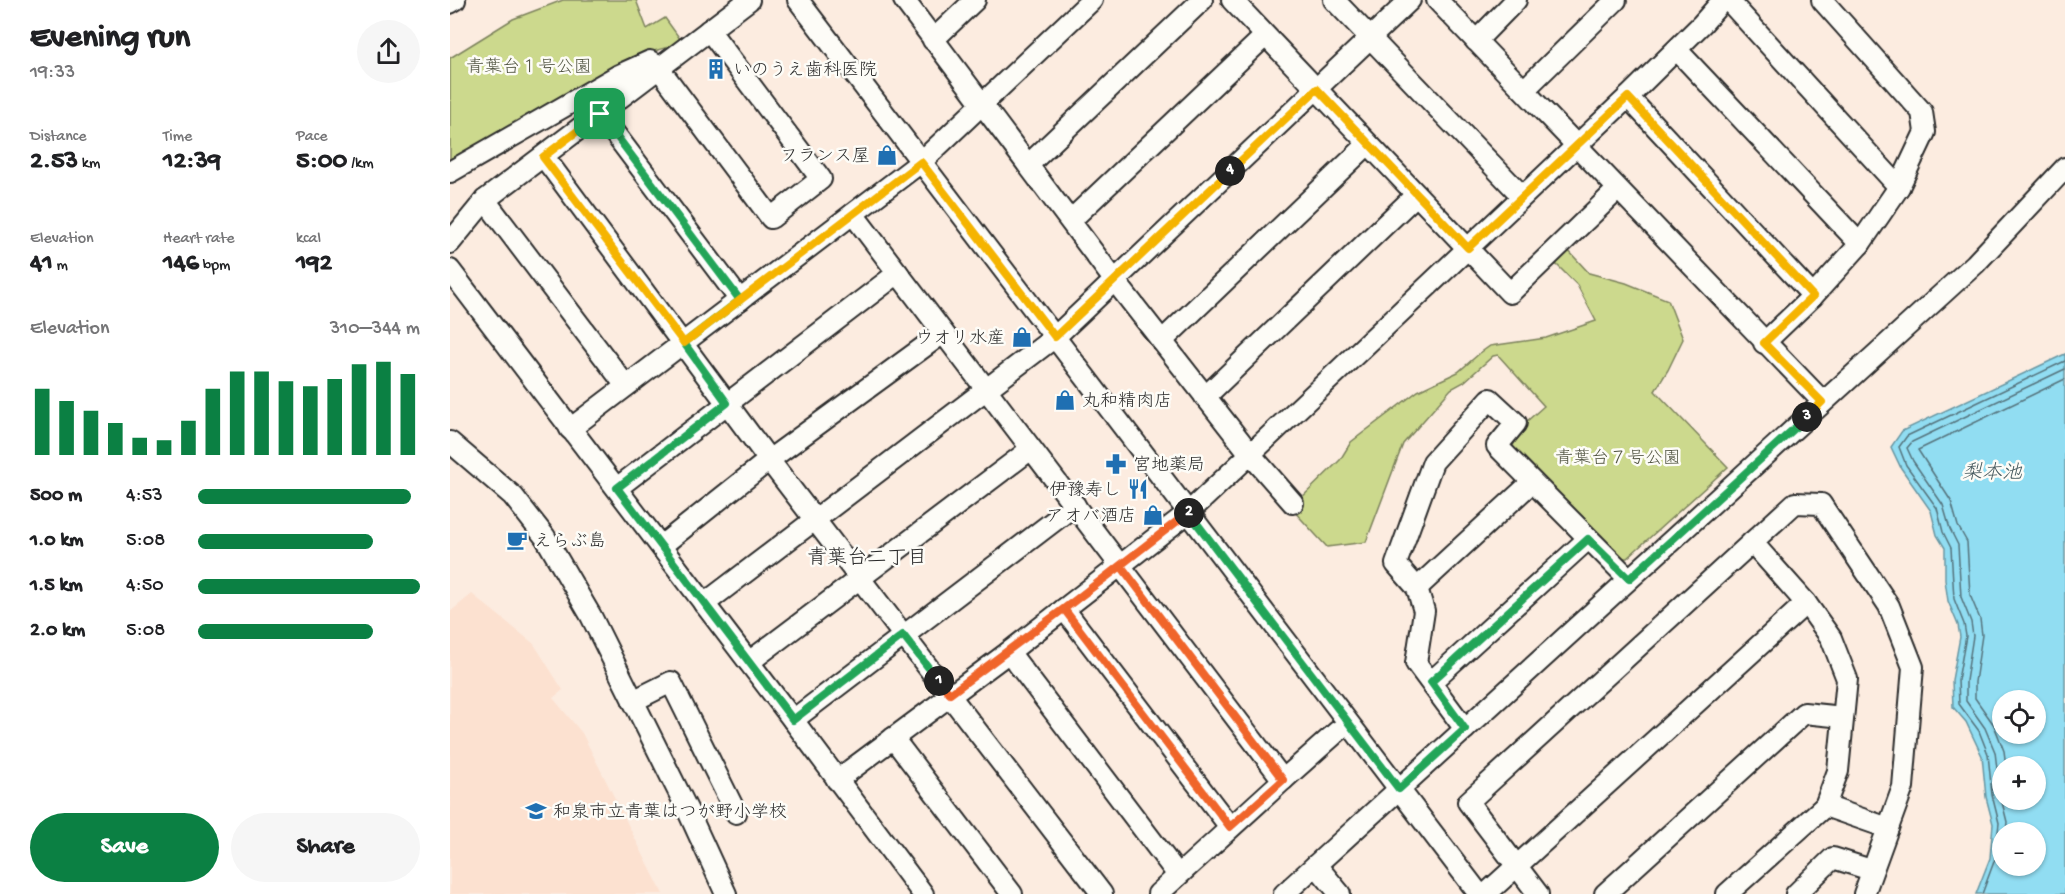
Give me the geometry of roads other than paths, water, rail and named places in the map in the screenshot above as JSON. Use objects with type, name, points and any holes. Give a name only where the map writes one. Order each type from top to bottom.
[{"type":"street","points":[[450,3],[455,0]]},
{"type":"street","points":[[450,243],[485,201],[748,0]]},
{"type":"street","points":[[798,0],[1479,894]]},
{"type":"street","points":[[904,0],[1115,281],[1251,455],[1293,503]]},
{"type":"street","points":[[933,40],[975,0]]},
{"type":"street","points":[[570,429],[921,162],[1092,0]]},
{"type":"street","points":[[1028,165],[1202,0]]},
{"type":"street","points":[[1232,0],[1510,293],[1617,190]]},
{"type":"street","points":[[1334,0],[1522,196]]},
{"type":"street","points":[[704,604],[1055,337],[1410,0]]},
{"type":"street","points":[[1437,0],[1822,402]]},
{"type":"street","points":[[1476,41],[1516,0]]},
{"type":"street","points":[[1524,90],[1616,0]]},
{"type":"street","points":[[837,780],[1009,652],[1189,512],[1628,97],[1726,0],[1899,187]]},
{"type":"street","points":[[1764,343],[1813,296],[1860,244],[1899,187],[1925,132],[1922,112],[1822,0]]},
{"type":"street","points":[[450,172],[619,75],[650,61],[658,67],[771,218],[821,179],[709,30]]},
{"type":"street","points":[[1071,220],[1265,36]]},
{"type":"street","points":[[1677,50],[1860,244]]},
{"type":"street","points":[[1628,97],[1813,296]]},
{"type":"street","points":[[600,114],[740,300]]},
{"type":"street","points":[[1162,341],[1368,144]]},
{"type":"street","points":[[543,157],[684,343],[769,460],[1102,894]]},
{"type":"street","points":[[1284,894],[1975,264],[2065,168]]},
{"type":"street","points":[[1205,397],[1416,195]]},
{"type":"street","points":[[485,201],[626,386]]},
{"type":"street","points":[[853,214],[1283,780]]},
{"type":"street","points":[[450,270],[923,894]]},
{"type":"street","points":[[617,488],[898,273]]},
{"type":"street","points":[[661,546],[769,460],[943,333]]},
{"type":"street","points":[[1465,729],[1416,663],[1424,611],[1417,588],[1396,564],[1433,462],[1490,399],[1516,423],[1497,446],[1629,579]]},
{"type":"street","points":[[450,442],[513,496],[545,537],[591,616],[688,811],[726,894]]},
{"type":"street","points":[[749,662],[1031,449]]},
{"type":"street","points":[[1417,588],[1532,483]]},
{"type":"street","points":[[1539,894],[1468,802],[1795,503],[1821,504],[1889,606],[1913,667],[1903,787],[1863,894]]},
{"type":"street","points":[[793,720],[1075,505]]},
{"type":"street","points":[[1431,682],[1588,539]]},
{"type":"street","points":[[1727,894],[1825,806],[1838,771],[1847,679],[1831,638],[1806,603],[1752,542]]},
{"type":"street","points":[[1486,894],[1806,603]]},
{"type":"street","points":[[1064,609],[1230,827]]},
{"type":"street","points":[[1009,652],[1178,875]]},
{"type":"street","points":[[633,701],[671,682],[736,813]]},
{"type":"street","points":[[1605,894],[1804,713],[1843,717]]},
{"type":"street","points":[[1158,894],[1338,731]]},
{"type":"street","points":[[893,738],[1012,894]]},
{"type":"street","points":[[1825,806],[1888,828]]},
{"type":"street","points":[[1796,894],[1833,858],[1871,870]]},
{"type":"street","points":[[1316,866],[1340,894]]},
{"type":"water","name":"梨本池","points":[[2065,354],[2065,894],[1976,894],[1990,858],[1992,835],[1992,876],[2046,876],[2046,822],[1992,822],[1986,797],[1982,756],[1966,722],[1953,707],[1952,680],[1960,637],[1958,625],[1948,601],[1945,580],[1945,548],[1937,535],[1931,511],[1901,468],[1891,447],[1902,431]]},
{"type":"place","name":"いのうえ歯科医院","points":[[716,69]]},
{"type":"place","name":"フランス屋","points":[[887,155]]},
{"type":"place","name":"ウオリ水産","points":[[1022,337]]},
{"type":"place","name":"丸和精肉店","points":[[1065,400]]},
{"type":"place","name":"宮地薬局","points":[[1116,464]]},
{"type":"place","name":"伊豫寿し","points":[[1138,489]]},
{"type":"place","name":"アオバ酒店","points":[[1153,515]]},
{"type":"place","name":"えらぶ島","points":[[517,540]]},
{"type":"place","name":"和泉市立青葉はつが野小学校","points":[[536,811]]},
{"type":"district","name":"青葉台二丁目","points":[[867,556]]},
{"type":"park label","name":"青葉台１号公園","points":[[529,66]]},
{"type":"park label","name":"青葉台７号公園","points":[[1618,457]]}]
